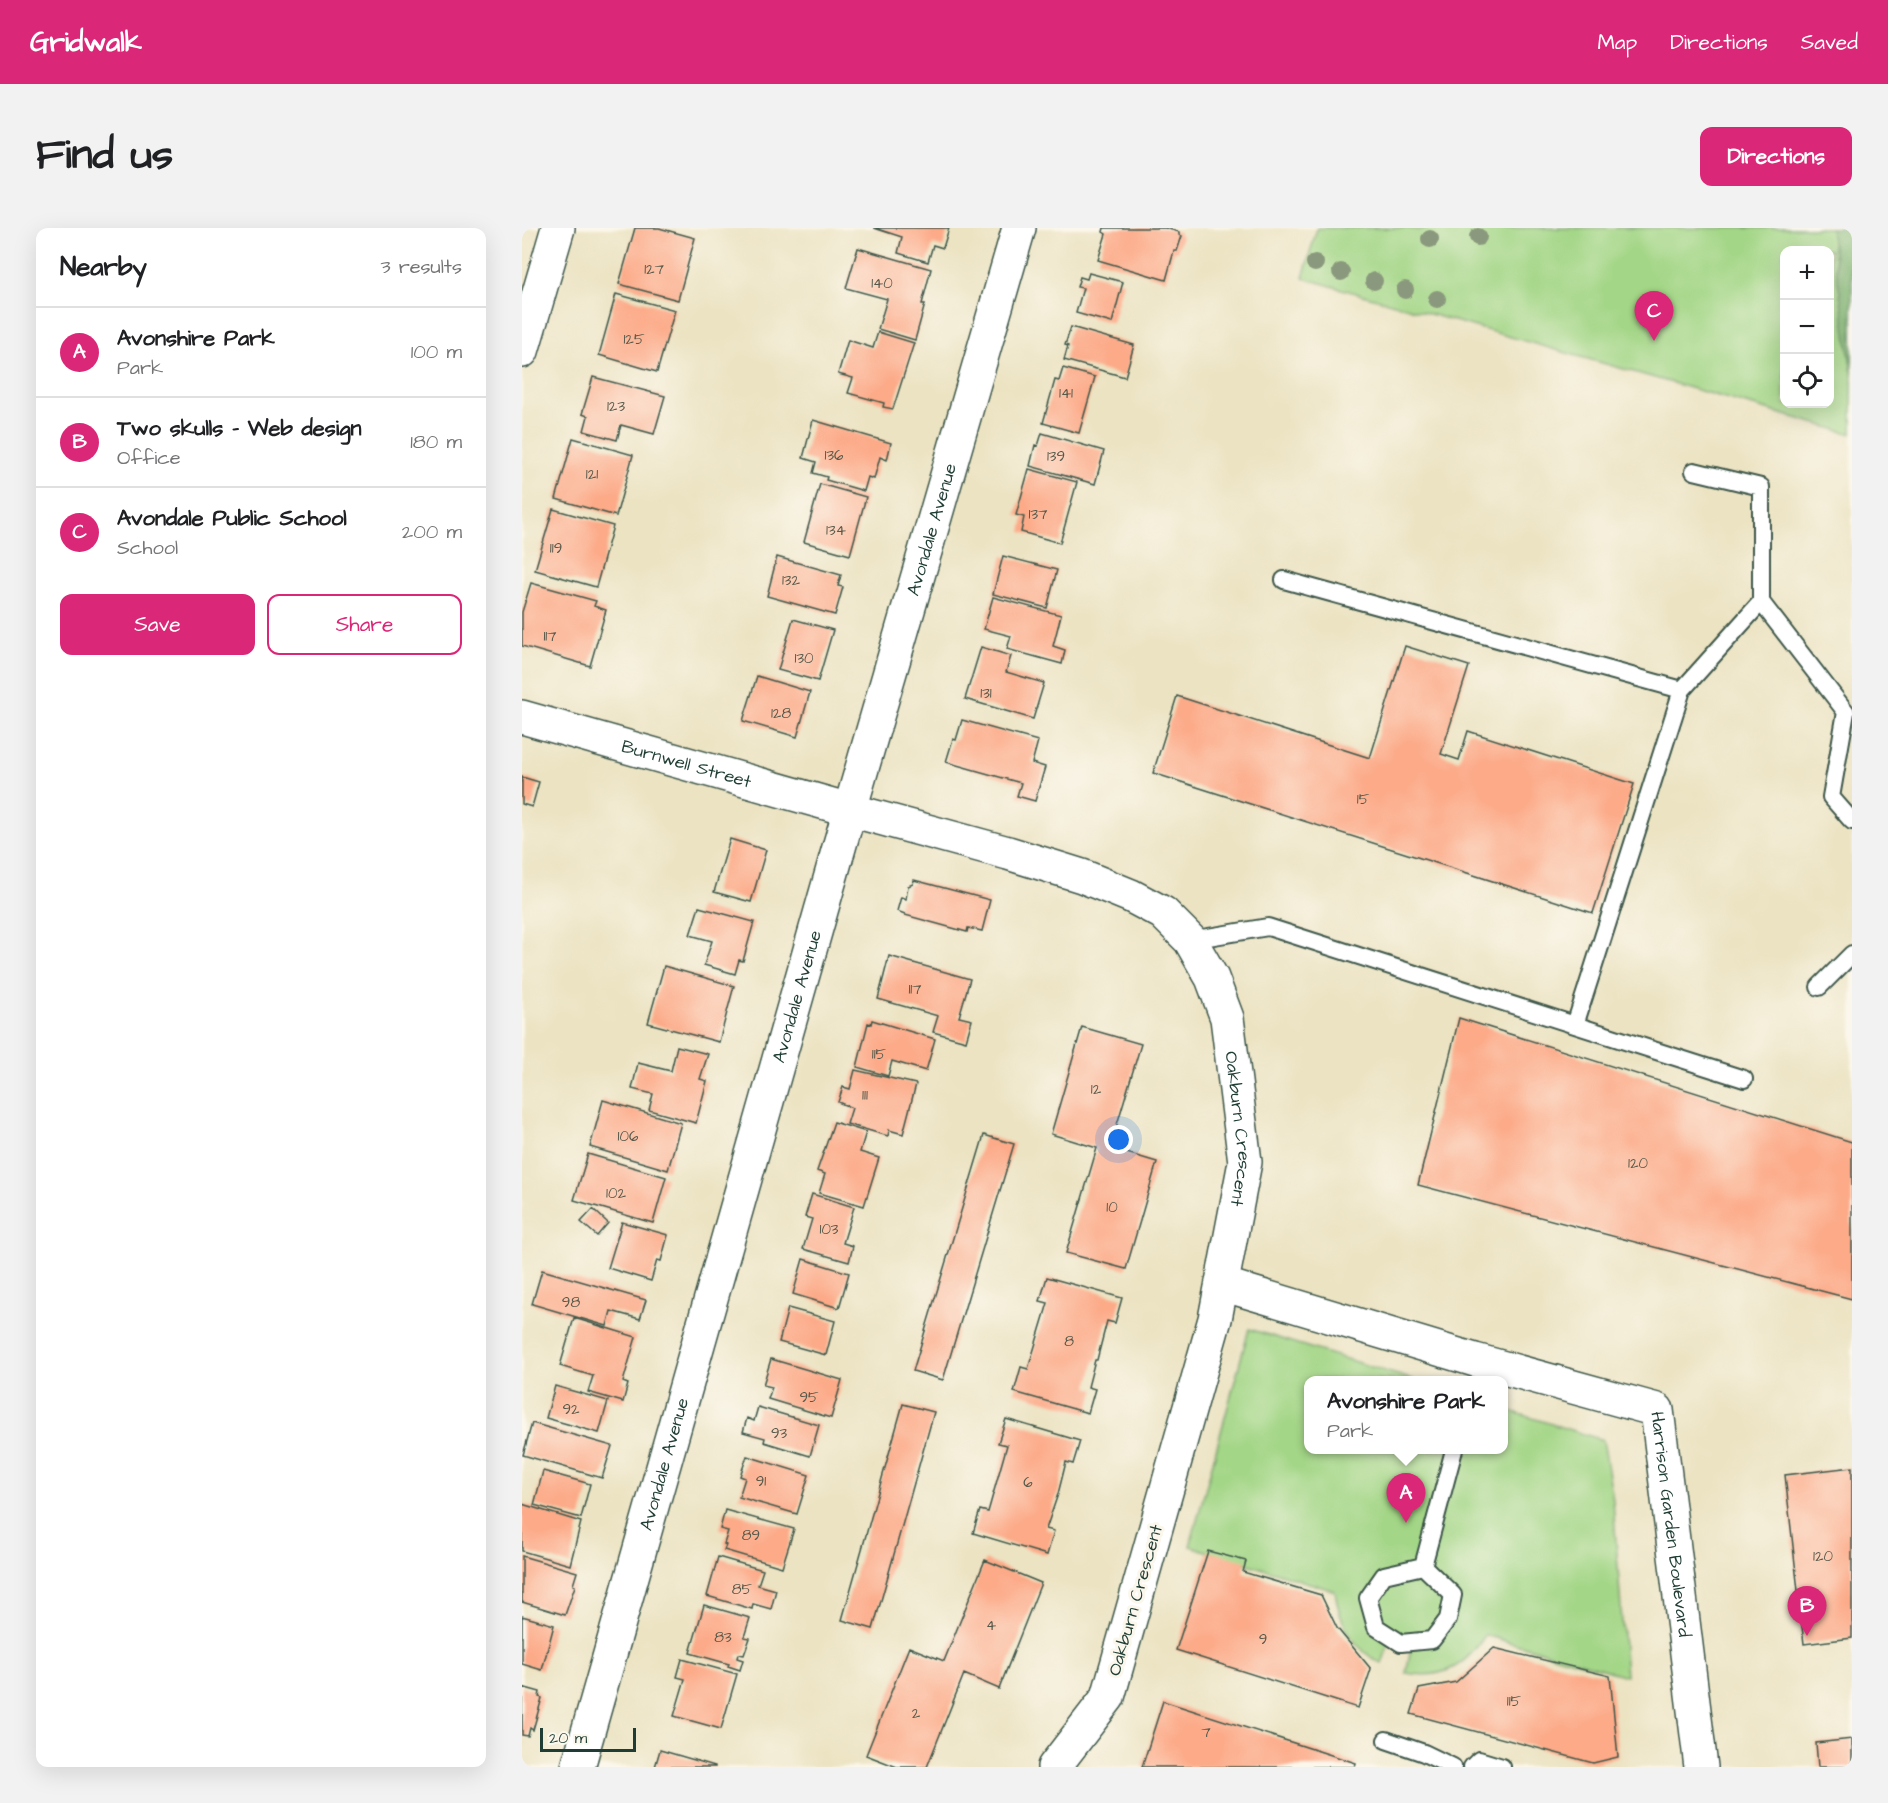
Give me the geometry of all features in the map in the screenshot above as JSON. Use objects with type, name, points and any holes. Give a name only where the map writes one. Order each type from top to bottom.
[{"type":"street","points":[[522,351],[558,228]]},
{"type":"street","name":"Avondale Avenue","points":[[578,1767],[850,810],[1019,228]]},
{"type":"street","name":"Burnwell Street","points":[[522,717],[850,810]]},
{"type":"street","name":"Oakburn Crescent","points":[[850,810],[1008,853],[1082,876],[1131,896],[1163,913],[1190,940],[1212,978],[1227,1018],[1245,1162],[1215,1319],[1108,1697],[1054,1767]]},
{"type":"street","name":"Harrison Garden Boulevard","points":[[1222,1284],[1473,1370],[1501,1376]]},
{"type":"street","name":"Harrison Garden Boulevard","points":[[1508,1378],[1657,1410],[1701,1767]]},
{"type":"lane","points":[[1694,471],[1761,487],[1761,602],[1845,712],[1831,797],[1852,821]]},
{"type":"lane","points":[[1284,580],[1682,690]]},
{"type":"lane","points":[[1575,1025],[1682,690],[1761,602]]},
{"type":"lane","points":[[1190,940],[1268,927],[1744,1079]]},
{"type":"lane","points":[[1820,987],[1852,954]]},
{"type":"lane","points":[[1423,1566],[1453,1454]]},
{"type":"lane","points":[[1423,1566],[1453,1595],[1448,1619],[1432,1640],[1401,1642],[1376,1627],[1368,1598],[1384,1575],[1423,1566]]},
{"type":"lane","points":[[1386,1740],[1422,1760],[1453,1767]]},
{"type":"lane","points":[[1472,1767],[1479,1760],[1502,1767]]},
{"type":"green space","points":[[1317,228],[1419,230],[1429,228],[1830,228],[1833,246],[1780,246],[1780,408],[1834,408],[1834,254],[1852,373],[1852,434],[1303,278]]},
{"type":"green space","points":[[1830,228],[1852,228],[1852,373],[1834,246]]},
{"type":"green space","points":[[1249,1329],[1401,1376],[1304,1376],[1304,1454],[1508,1454],[1508,1410],[1603,1440],[1613,1500],[1626,1676],[1485,1635],[1470,1655],[1452,1668],[1431,1674],[1406,1673],[1411,1648],[1389,1643],[1382,1664],[1372,1658],[1349,1634],[1340,1613],[1335,1591],[1190,1546]]},
{"type":"building","points":[[635,228],[659,228],[695,238],[678,300],[619,284]]},
{"type":"building","points":[[874,228],[949,228],[943,248],[933,245],[928,262],[898,253],[902,237]]},
{"type":"building","points":[[1104,228],[1165,228],[1179,232],[1182,236],[1177,251],[1174,251],[1166,280],[1098,260],[1106,234],[1103,232]]},
{"type":"building","points":[[858,248],[931,269],[922,304],[925,304],[915,340],[878,329],[887,299],[846,288]]},
{"type":"building","points":[[1089,273],[1123,282],[1112,323],[1076,313],[1083,288],[1077,287],[1080,277],[1087,279]]},
{"type":"building","points":[[616,294],[675,310],[657,372],[599,355]]},
{"type":"building","points":[[1071,327],[1134,345],[1125,377],[1064,360],[1068,346],[1065,345]]},
{"type":"building","points":[[878,332],[914,343],[893,409],[883,407],[884,403],[848,393],[853,378],[838,374],[848,340],[873,348]]},
{"type":"building","points":[[1063,368],[1095,377],[1079,433],[1043,423],[1055,380],[1059,381]]},
{"type":"building","points":[[593,377],[665,396],[654,434],[621,425],[617,440],[584,431],[588,416],[582,414]]},
{"type":"building","points":[[813,420],[891,443],[887,460],[880,457],[874,479],[868,477],[864,491],[826,480],[827,477],[813,473],[816,462],[803,458]]},
{"type":"building","points":[[1042,433],[1104,451],[1095,484],[1030,466],[1035,445],[1038,446]]},
{"type":"building","points":[[573,438],[633,455],[616,516],[556,499]]},
{"type":"building","points":[[1029,469],[1077,482],[1060,543],[1021,532],[1024,517],[1016,515]]},
{"type":"building","points":[[820,484],[866,497],[850,555],[804,542]]},
{"type":"building","points":[[553,509],[613,526],[596,587],[535,570]]},
{"type":"building","points":[[1003,556],[1057,570],[1047,608],[993,594]]},
{"type":"building","points":[[777,557],[841,575],[838,586],[843,587],[835,615],[767,596]]},
{"type":"building","points":[[531,583],[596,601],[594,606],[606,610],[590,666],[522,646],[522,612]]},
{"type":"building","points":[[993,597],[1061,615],[1053,646],[1065,650],[1062,664],[1007,649],[1011,636],[984,629]]},
{"type":"building","points":[[793,619],[833,630],[818,681],[778,670]]},
{"type":"building","points":[[1405,646],[1469,666],[1441,754],[1459,760],[1468,731],[1634,784],[1593,913],[1153,773],[1177,696],[1370,758]]},
{"type":"building","points":[[981,647],[1011,656],[1006,672],[1044,683],[1033,719],[965,699]]},
{"type":"building","points":[[757,676],[810,692],[797,737],[743,721]]},
{"type":"building","points":[[962,720],[1038,741],[1032,763],[1045,767],[1035,801],[1017,796],[1021,783],[946,762]]},
{"type":"building","points":[[522,777],[539,782],[532,807],[522,804]]},
{"type":"building","points":[[730,839],[766,850],[751,902],[714,892]]},
{"type":"building","points":[[914,880],[990,900],[982,931],[968,928],[967,932],[897,911],[901,897],[906,899],[908,886],[913,884]]},
{"type":"building","points":[[699,907],[754,922],[743,961],[739,960],[735,974],[704,965],[712,941],[690,935]]},
{"type":"building","points":[[889,956],[970,979],[959,1017],[972,1020],[966,1041],[933,1032],[938,1016],[878,999]]},
{"type":"building","points":[[664,966],[734,986],[719,1042],[648,1023]]},
{"type":"building","points":[[1459,1018],[1852,1142],[1852,1299],[1418,1185]]},
{"type":"building","points":[[872,1020],[935,1039],[926,1071],[892,1061],[888,1076],[857,1067],[868,1023],[871,1024]]},
{"type":"building","points":[[1082,1027],[1141,1044],[1110,1148],[1157,1162],[1126,1269],[1066,1253],[1097,1148],[1051,1134]]},
{"type":"building","points":[[677,1046],[708,1054],[700,1079],[707,1081],[696,1123],[649,1110],[653,1094],[632,1089],[638,1063],[671,1071]]},
{"type":"building","points":[[855,1070],[916,1084],[903,1134],[889,1130],[888,1136],[847,1124],[852,1108],[838,1102],[843,1087],[850,1089]]},
{"type":"building","points":[[603,1100],[681,1123],[668,1170],[590,1147]]},
{"type":"building","points":[[834,1122],[866,1132],[860,1152],[879,1158],[864,1206],[819,1193],[825,1174],[817,1171]]},
{"type":"building","points":[[984,1135],[1014,1144],[943,1380],[913,1371]]},
{"type":"building","points":[[588,1154],[666,1177],[653,1223],[574,1200]]},
{"type":"building","points":[[812,1194],[854,1207],[843,1243],[853,1246],[849,1262],[803,1249],[812,1219],[805,1217]]},
{"type":"building","points":[[593,1209],[608,1223],[597,1236],[581,1222]]},
{"type":"building","points":[[622,1222],[668,1235],[661,1261],[657,1260],[651,1281],[608,1268]]},
{"type":"building","points":[[803,1259],[849,1273],[839,1308],[793,1294]]},
{"type":"building","points":[[542,1270],[646,1300],[640,1319],[611,1311],[607,1326],[532,1304]]},
{"type":"building","points":[[1047,1277],[1122,1298],[1115,1323],[1107,1321],[1097,1360],[1095,1360],[1088,1387],[1095,1389],[1088,1413],[1014,1392],[1021,1367],[1028,1369],[1048,1303],[1040,1301]]},
{"type":"building","points":[[788,1308],[835,1321],[826,1355],[779,1342]]},
{"type":"building","points":[[574,1318],[636,1337],[623,1382],[628,1384],[623,1402],[588,1392],[593,1376],[560,1366]]},
{"type":"building","points":[[771,1359],[842,1380],[831,1418],[768,1399],[772,1387],[763,1385]]},
{"type":"building","points":[[555,1386],[608,1401],[599,1433],[546,1418]]},
{"type":"building","points":[[903,1404],[934,1412],[873,1629],[842,1620]]},
{"type":"building","points":[[758,1407],[819,1425],[810,1456],[764,1442],[765,1438],[743,1432],[747,1418],[754,1421]]},
{"type":"building","points":[[1006,1419],[1080,1441],[1073,1464],[1066,1462],[1046,1529],[1054,1531],[1047,1555],[973,1533],[980,1510],[988,1512],[1007,1445],[998,1443]]},
{"type":"building","points":[[532,1423],[612,1446],[602,1478],[523,1455]]},
{"type":"building","points":[[747,1456],[809,1475],[797,1514],[739,1497],[745,1478],[740,1476]]},
{"type":"building","points":[[1852,1467],[1852,1638],[1804,1644],[1785,1475]]},
{"type":"building","points":[[543,1471],[590,1484],[581,1518],[534,1505]]},
{"type":"building","points":[[522,1504],[581,1522],[570,1565],[522,1551]]},
{"type":"building","points":[[725,1510],[794,1529],[782,1567],[724,1550],[728,1531],[720,1529]]},
{"type":"building","points":[[1208,1551],[1246,1561],[1243,1572],[1321,1595],[1337,1628],[1371,1669],[1358,1708],[1176,1650]]},
{"type":"building","points":[[522,1556],[577,1572],[573,1585],[575,1586],[565,1615],[522,1602]]},
{"type":"building","points":[[718,1557],[763,1570],[758,1585],[776,1590],[771,1609],[753,1604],[752,1609],[707,1596]]},
{"type":"building","points":[[985,1560],[1041,1583],[999,1689],[964,1674],[927,1767],[897,1767],[866,1755],[909,1647],[944,1661]]},
{"type":"building","points":[[704,1605],[750,1618],[744,1637],[750,1638],[744,1655],[738,1654],[737,1658],[743,1660],[740,1670],[728,1666],[729,1664],[690,1653]]},
{"type":"building","points":[[522,1616],[554,1625],[542,1670],[522,1664]]},
{"type":"building","points":[[1494,1648],[1610,1676],[1618,1757],[1593,1763],[1411,1714],[1419,1689],[1456,1682]]},
{"type":"building","points":[[682,1659],[737,1674],[721,1729],[674,1716],[685,1679],[677,1677]]},
{"type":"building","points":[[522,1687],[540,1692],[539,1697],[542,1698],[533,1730],[530,1728],[528,1736],[522,1735]]},
{"type":"building","points":[[1163,1701],[1356,1763],[1355,1767],[1142,1767]]},
{"type":"building","points":[[1852,1739],[1852,1767],[1818,1767],[1816,1743]]},
{"type":"building","points":[[660,1750],[715,1766],[715,1767],[655,1767]]},
{"type":"place","name":"Avondale Public School","points":[[1654,341]]},
{"type":"place","name":"Avonshire Park","points":[[1406,1523]]},
{"type":"place","name":"Two skulls - Web design","points":[[1807,1636]]}]
